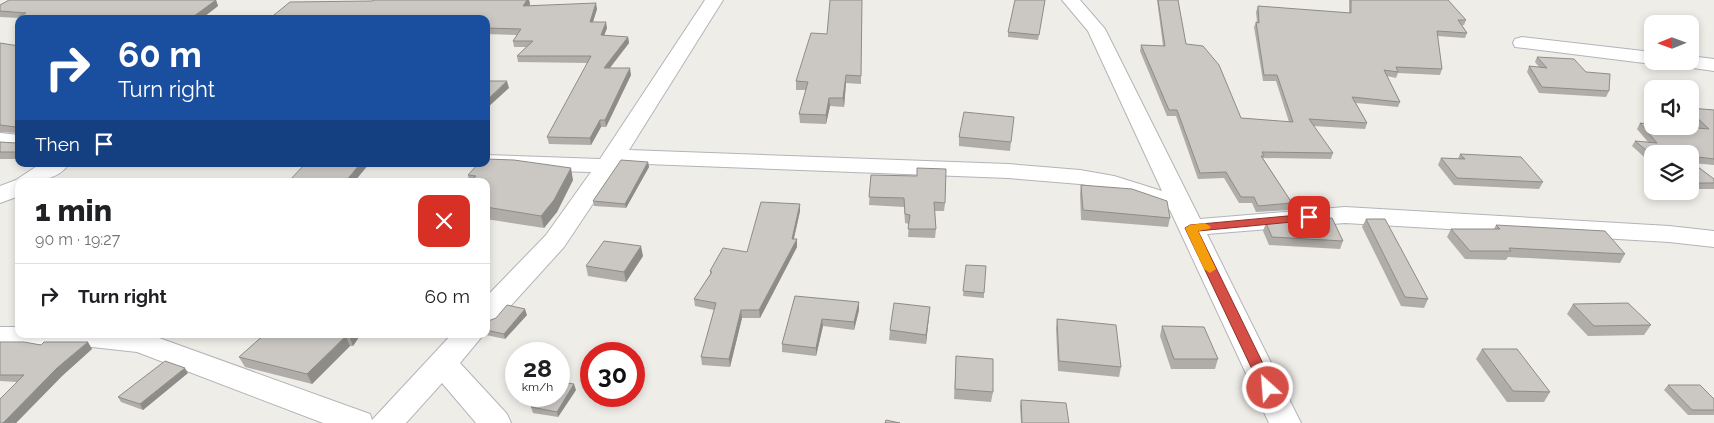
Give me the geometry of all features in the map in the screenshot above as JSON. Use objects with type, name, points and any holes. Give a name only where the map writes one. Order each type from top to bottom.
[{"type":"street","points":[[490,311],[555,241],[610,161],[714,0]]},
{"type":"street","points":[[1071,0],[1096,29],[1285,423]]},
{"type":"street","points":[[1096,29],[1098,0]]},
{"type":"street","points":[[1522,43],[1644,57]]},
{"type":"street","points":[[1699,64],[1714,66]]},
{"type":"street","points":[[0,140],[15,142]]},
{"type":"street","points":[[490,162],[610,161],[1008,171],[1080,177],[1114,183],[1179,205]]},
{"type":"street","points":[[32,178],[52,167]]},
{"type":"street","points":[[0,196],[15,188]]},
{"type":"street","points":[[1190,228],[1345,215],[1669,234],[1714,239]]},
{"type":"street","points":[[0,337],[15,337]]},
{"type":"street","points":[[102,338],[141,342],[358,423]]},
{"type":"street","points":[[387,423],[465,338]]},
{"type":"street","points":[[442,363],[495,423]]},
{"type":"building","points":[[9,0],[216,0],[195,15],[21,15],[26,13],[0,11],[0,5]]},
{"type":"building","points":[[527,0],[523,6],[596,3],[590,22],[606,22],[601,35],[628,37],[604,68],[630,68],[605,120],[600,120],[590,138],[547,137],[591,56],[517,56],[533,41],[513,41],[521,29],[490,28],[490,15],[274,15],[290,2]]},
{"type":"building","points":[[830,0],[862,0],[861,76],[846,75],[843,98],[829,98],[826,115],[799,114],[808,82],[796,81],[811,33],[827,34]]},
{"type":"building","points":[[1015,0],[1045,0],[1039,35],[1008,32]]},
{"type":"building","points":[[1158,0],[1178,0],[1186,44],[1203,46],[1219,65],[1241,118],[1293,122],[1277,75],[1264,75],[1256,22],[1259,23],[1258,6],[1351,13],[1351,0],[1448,0],[1466,20],[1458,20],[1467,33],[1437,31],[1442,69],[1396,67],[1398,72],[1384,70],[1400,102],[1352,97],[1367,123],[1309,119],[1333,153],[1262,152],[1264,156],[1261,156],[1292,203],[1258,206],[1254,197],[1241,197],[1226,172],[1200,173],[1177,110],[1169,110],[1141,45],[1165,46]]},
{"type":"building","points":[[0,43],[15,45],[15,127],[0,125]]},
{"type":"building","points":[[1537,57],[1574,59],[1586,72],[1610,74],[1609,91],[1542,87],[1529,66],[1547,68]]},
{"type":"building","points":[[490,81],[507,81],[490,97]]},
{"type":"building","points":[[1699,109],[1714,110],[1714,159],[1699,157],[1699,145],[1644,145],[1644,148],[1635,141],[1657,143],[1650,135],[1699,135],[1699,128],[1709,129],[1699,120]]},
{"type":"building","points":[[964,112],[1014,117],[1011,142],[959,137]]},
{"type":"building","points":[[0,142],[15,143],[15,152],[0,152]]},
{"type":"building","points":[[1460,154],[1521,157],[1543,182],[1457,178],[1441,158],[1465,159]]},
{"type":"building","points":[[490,159],[514,160],[571,168],[554,200],[541,216],[490,208],[490,178],[474,178],[476,176],[468,175],[475,167],[490,167]]},
{"type":"building","points":[[621,160],[648,162],[625,204],[593,201]]},
{"type":"building","points":[[302,167],[358,167],[348,178],[292,178]]},
{"type":"building","points":[[917,168],[946,169],[945,203],[934,202],[936,229],[908,229],[910,215],[905,214],[904,198],[869,197],[871,175],[917,176]]},
{"type":"building","points":[[1699,168],[1714,179],[1714,183],[1699,183]]},
{"type":"building","points":[[1081,185],[1132,189],[1167,201],[1170,218],[1083,210]]},
{"type":"building","points":[[761,202],[800,204],[792,239],[797,239],[759,310],[741,310],[729,359],[701,357],[716,303],[694,299],[712,272],[710,271],[723,248],[747,252]]},
{"type":"building","points":[[1332,218],[1343,241],[1272,237],[1266,223]]},
{"type":"building","points":[[1366,219],[1385,219],[1428,299],[1405,297]]},
{"type":"building","points":[[1496,225],[1605,231],[1625,254],[1509,248],[1511,251],[1470,251],[1451,229],[1500,229]]},
{"type":"building","points":[[604,241],[641,246],[624,272],[586,266]]},
{"type":"building","points":[[966,265],[986,266],[984,293],[963,291]]},
{"type":"building","points":[[795,296],[859,302],[854,322],[822,319],[816,348],[782,344]]},
{"type":"building","points":[[894,303],[930,307],[926,335],[890,330]]},
{"type":"building","points":[[1628,303],[1651,325],[1594,326],[1573,304]]},
{"type":"building","points":[[507,305],[525,309],[504,334],[490,331],[490,320],[496,318]]},
{"type":"building","points":[[1057,319],[1116,325],[1121,367],[1059,361]]},
{"type":"building","points":[[1162,326],[1204,327],[1218,359],[1174,359]]},
{"type":"building","points":[[260,338],[344,338],[307,374],[239,357]]},
{"type":"building","points":[[0,342],[24,342],[41,345],[44,342],[88,342],[57,368],[3,423],[0,423],[0,399],[24,375],[0,375]]},
{"type":"building","points":[[1482,349],[1517,349],[1550,392],[1513,391]]},
{"type":"building","points":[[956,356],[993,359],[993,392],[955,389]]},
{"type":"building","points":[[165,361],[185,368],[140,404],[118,397]]},
{"type":"building","points":[[1668,385],[1700,385],[1714,399],[1714,410],[1692,410]]},
{"type":"building","points":[[1021,400],[1066,403],[1069,423],[1022,423]]},
{"type":"building","points":[[531,407],[560,407],[557,412]]},
{"type":"building","points":[[886,420],[900,423],[885,423]]},
{"type":"slow traffic","points":[[1205,227],[1190,228],[1210,269]]},
{"type":"route","points":[[1268,388],[1190,228],[1309,217]]}]
